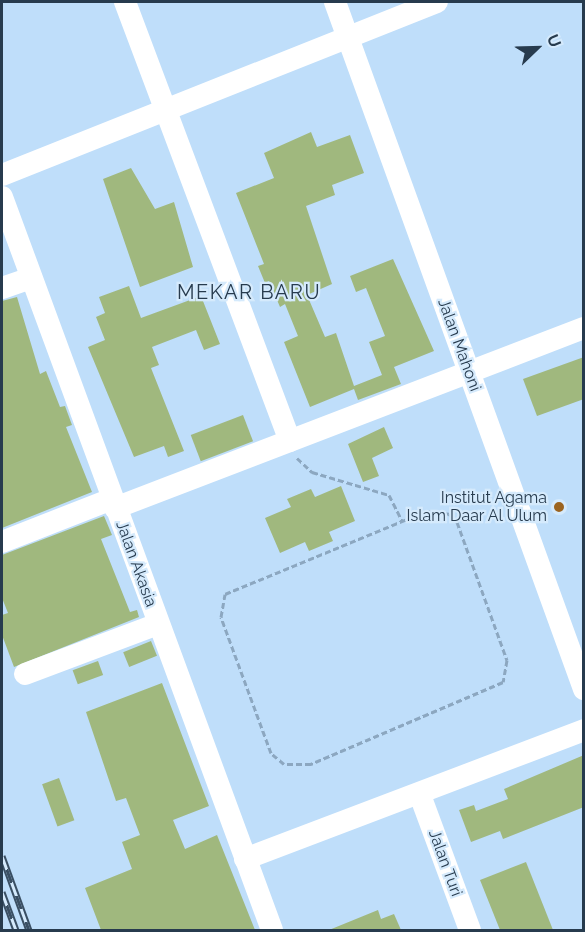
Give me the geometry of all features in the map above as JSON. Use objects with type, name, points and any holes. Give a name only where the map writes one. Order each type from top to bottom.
[{"type":"street","points":[[125,2],[290,441]]},
{"type":"street","name":"Jalan Mahoni","points":[[335,2],[584,689]]},
{"type":"street","points":[[2,175],[437,2]]},
{"type":"street","name":"Jalan Akasia","points":[[2,197],[272,930]]},
{"type":"street","points":[[2,288],[31,278]]},
{"type":"street","points":[[2,542],[290,441],[584,328]]},
{"type":"street","points":[[25,674],[158,624]]},
{"type":"street","points":[[245,859],[420,795],[584,730]]},
{"type":"street","name":"Jalan Turi","points":[[420,795],[470,930]]},
{"type":"path","points":[[290,441],[303,467],[389,495],[402,521]]},
{"type":"path","points":[[440,511],[457,522],[508,673],[492,688],[311,764],[284,764],[271,753],[219,604],[232,590],[402,521],[440,511]]},
{"type":"building","points":[[311,132],[317,147],[350,135],[364,173],[332,185],[335,195],[306,206],[332,284],[307,295],[325,337],[336,333],[354,386],[382,375],[369,342],[385,336],[366,288],[356,292],[350,276],[393,259],[434,351],[394,367],[401,384],[358,400],[354,389],[310,407],[284,342],[298,336],[285,304],[280,307],[269,281],[265,283],[258,266],[264,264],[236,193],[274,178],[264,153]]},
{"type":"building","points":[[131,168],[155,209],[174,202],[193,267],[140,287],[103,179]]},
{"type":"building","points":[[129,286],[141,318],[201,296],[220,344],[204,350],[196,330],[152,347],[159,365],[151,368],[184,451],[168,457],[164,446],[134,457],[88,347],[105,340],[96,317],[105,313],[99,297]]},
{"type":"building","points":[[17,297],[40,374],[46,371],[60,407],[65,406],[72,425],[66,427],[92,492],[2,528],[2,301]]},
{"type":"building","points":[[584,357],[584,399],[537,416],[523,379]]},
{"type":"building","points":[[243,415],[253,441],[201,461],[191,435]]},
{"type":"building","points":[[384,427],[393,448],[372,458],[379,476],[363,482],[348,444]]},
{"type":"building","points":[[341,486],[355,521],[329,532],[333,541],[309,551],[305,542],[280,553],[265,518],[291,507],[287,499],[311,489],[315,497]]},
{"type":"building","points":[[104,516],[112,535],[101,539],[130,612],[137,610],[139,617],[14,667],[2,635],[2,615],[8,613],[2,598],[2,555]]},
{"type":"building","points":[[151,641],[157,656],[129,667],[123,652]]},
{"type":"building","points":[[98,661],[103,675],[78,684],[73,670]]},
{"type":"building","points":[[162,683],[209,806],[173,820],[185,849],[217,835],[255,930],[101,930],[85,888],[132,869],[122,842],[140,835],[126,798],[116,801],[86,712]]},
{"type":"building","points":[[584,755],[584,807],[503,839],[500,831],[471,842],[459,810],[474,805],[476,811],[508,799],[504,789]]},
{"type":"building","points":[[59,778],[74,820],[57,826],[42,784]]},
{"type":"building","points":[[526,862],[553,930],[500,930],[480,880]]},
{"type":"building","points":[[378,910],[381,919],[394,914],[401,930],[329,930]]},
{"type":"railway","points":[[2,856],[29,930]]},
{"type":"railway","points":[[2,892],[16,930]]},
{"type":"place","name":"Institut Agama Islam Daar Al Ulum","points":[[559,507]]},
{"type":"district","name":"MEKAR BARU","points":[[249,292]]}]
